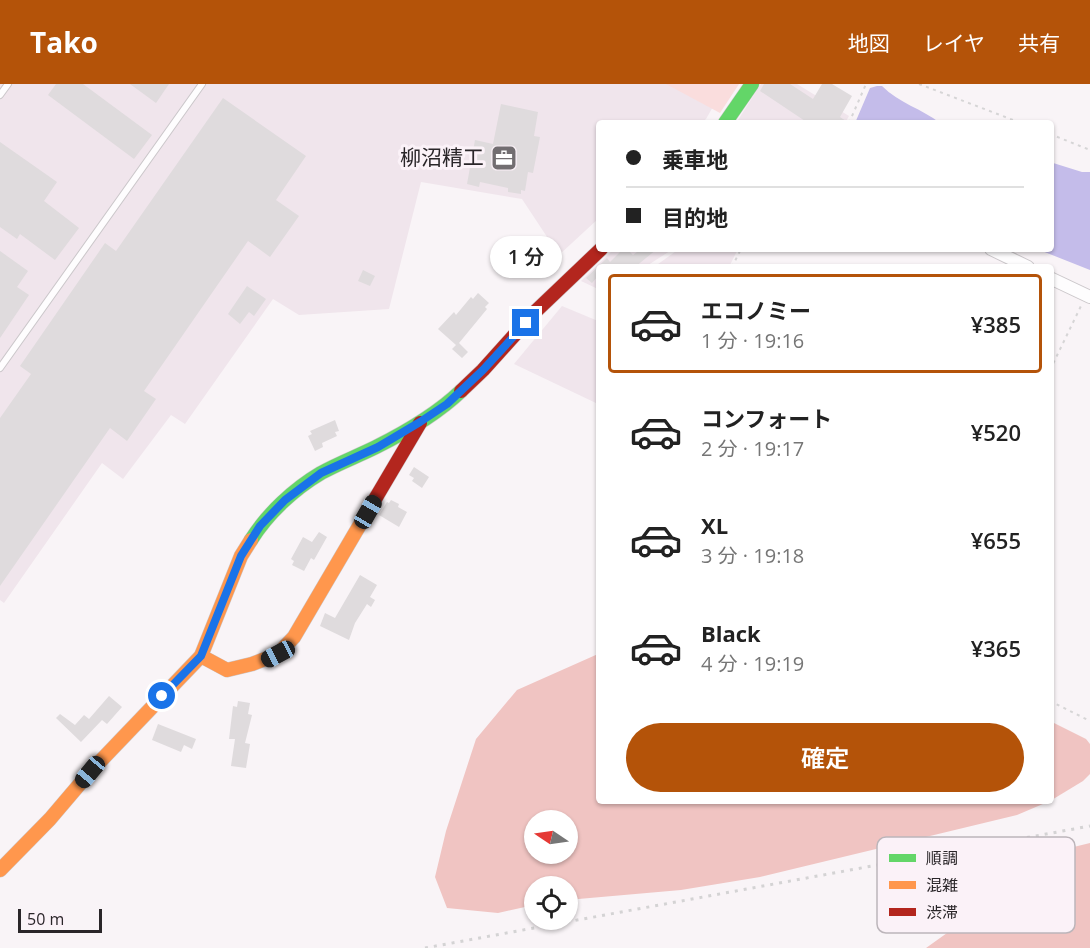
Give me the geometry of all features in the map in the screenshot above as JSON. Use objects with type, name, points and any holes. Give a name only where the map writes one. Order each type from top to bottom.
[{"type":"street","points":[[727,120],[752,84]]},
{"type":"street","points":[[0,870],[201,656],[241,556],[260,526],[285,500],[321,473],[378,447],[447,404],[483,370],[537,310],[598,252]]},
{"type":"street","points":[[997,252],[1022,264]]},
{"type":"street","points":[[1054,280],[1088,296]]},
{"type":"street","points":[[201,656],[227,670],[266,660],[278,654],[294,637],[420,422]]},
{"type":"lane","points":[[0,95],[8,84]]},
{"type":"lane","points":[[0,368],[202,84]]},
{"type":"path","points":[[850,120],[866,84]]},
{"type":"path","points":[[919,84],[1013,120]]},
{"type":"path","points":[[1054,136],[1090,150]]},
{"type":"path","points":[[1054,362],[1088,296]]},
{"type":"path","points":[[1054,703],[1090,721]]},
{"type":"shaded area","points":[[0,84],[726,84],[705,120],[596,120],[596,221],[559,255],[522,199],[421,182],[389,309],[299,315],[273,299],[185,424],[171,415],[123,479],[102,463],[4,603],[0,600]]},
{"type":"shaded area","points":[[666,84],[739,84],[720,113]]},
{"type":"shaded area","points":[[761,84],[797,84],[849,116],[847,120],[738,120]]},
{"type":"shaded area","points":[[882,86],[935,120],[856,120],[870,88]]},
{"type":"shaded area","points":[[1054,163],[1082,172],[1090,172],[1090,270],[1045,252],[1054,252]]},
{"type":"shaded area","points":[[611,252],[668,252],[650,264],[599,264]]},
{"type":"shaded area","points":[[675,252],[736,252],[730,264],[658,264]]},
{"type":"shaded area","points":[[596,266],[596,288],[581,281]]},
{"type":"shaded area","points":[[562,306],[596,320],[596,403],[514,364]]},
{"type":"shaded area","points":[[596,655],[596,804],[1043,804],[1017,815],[926,837],[877,837],[877,849],[760,877],[681,890],[578,899],[578,876],[524,876],[524,907],[498,913],[447,908],[435,877],[446,831],[476,739],[517,690]]},
{"type":"shaded area","points":[[1054,723],[1086,739],[1090,744],[1090,774],[1083,781],[1054,799]]},
{"type":"shaded area","points":[[1090,843],[1090,948],[926,948],[947,933],[1075,933],[1075,847]]},
{"type":"building","points":[[56,84],[83,84],[152,135],[134,159],[48,95]]},
{"type":"building","points":[[130,84],[169,84],[156,103]]},
{"type":"building","points":[[764,84],[790,84],[813,99],[822,84],[832,84],[852,96],[840,117],[844,120],[804,120],[760,91]]},
{"type":"building","points":[[223,98],[306,156],[276,200],[299,216],[270,257],[248,241],[144,391],[156,399],[127,441],[110,428],[0,586],[0,418],[31,374],[20,366],[105,243],[116,251]]},
{"type":"building","name":"柳沼精工","points":[[501,104],[538,112],[534,136],[540,137],[533,173],[528,172],[525,191],[521,190],[521,194],[508,192],[508,188],[480,182],[479,187],[467,184],[475,140],[493,144]]},
{"type":"building","points":[[0,142],[57,182],[44,201],[79,228],[55,260],[20,234],[17,239],[0,227]]},
{"type":"building","points":[[525,236],[535,261],[523,265],[515,239]]},
{"type":"building","points":[[0,251],[28,271],[17,287],[29,295],[0,338]]},
{"type":"building","points":[[620,252],[630,252],[633,255],[637,252],[653,252],[639,264],[601,264],[607,258],[610,262]]},
{"type":"building","points":[[596,268],[596,278],[592,283],[586,278]]},
{"type":"building","points":[[363,270],[375,276],[370,286],[358,281]]},
{"type":"building","points":[[247,286],[266,299],[254,316],[249,312],[240,324],[228,314]]},
{"type":"building","points":[[478,293],[489,303],[485,307],[487,309],[459,343],[468,352],[462,358],[452,349],[456,345],[438,329],[454,312],[456,315],[471,297],[473,299]]},
{"type":"building","points":[[335,420],[339,431],[335,432],[337,436],[322,443],[323,447],[315,451],[308,436],[312,434],[310,431]]},
{"type":"building","points":[[414,467],[429,477],[422,488],[412,481],[414,478],[409,475]]},
{"type":"building","points":[[391,500],[407,512],[399,527],[379,515],[387,502]]},
{"type":"building","points":[[319,532],[327,537],[314,560],[311,558],[304,571],[292,565],[294,561],[291,559],[303,537],[312,542]]},
{"type":"building","points":[[360,575],[377,585],[370,597],[375,600],[371,607],[367,604],[355,623],[349,640],[320,626],[325,613],[335,618]]},
{"type":"building","points":[[109,696],[122,707],[107,724],[102,720],[81,742],[56,718],[60,714],[75,725],[84,715],[89,719]]},
{"type":"building","points":[[238,701],[250,703],[248,714],[252,715],[245,743],[250,744],[246,768],[231,766],[235,739],[229,739],[233,706],[237,707]]},
{"type":"building","points":[[158,724],[196,739],[192,749],[184,745],[181,752],[152,740]]},
{"type":"railway","points":[[1030,837],[1090,826]]},
{"type":"railway","points":[[425,948],[877,865]]},
{"type":"traffic: fast","points":[[727,120],[752,84]]},
{"type":"traffic: fast","points":[[251,540],[274,511],[311,479],[410,429],[461,391]]},
{"type":"traffic: slow","points":[[201,656],[227,670],[278,654],[294,637],[368,511]]},
{"type":"traffic: slow","points":[[0,870],[201,656],[241,556],[251,540]]},
{"type":"traffic: jam","points":[[461,391],[537,310],[598,252]]},
{"type":"traffic: jam","points":[[368,511],[420,423]]},
{"type":"place","name":"柳沼精工","points":[[504,158]]},
{"type":"route","points":[[162,696],[201,656],[241,556],[260,526],[285,500],[321,473],[378,447],[447,404],[483,370],[526,323]]}]
